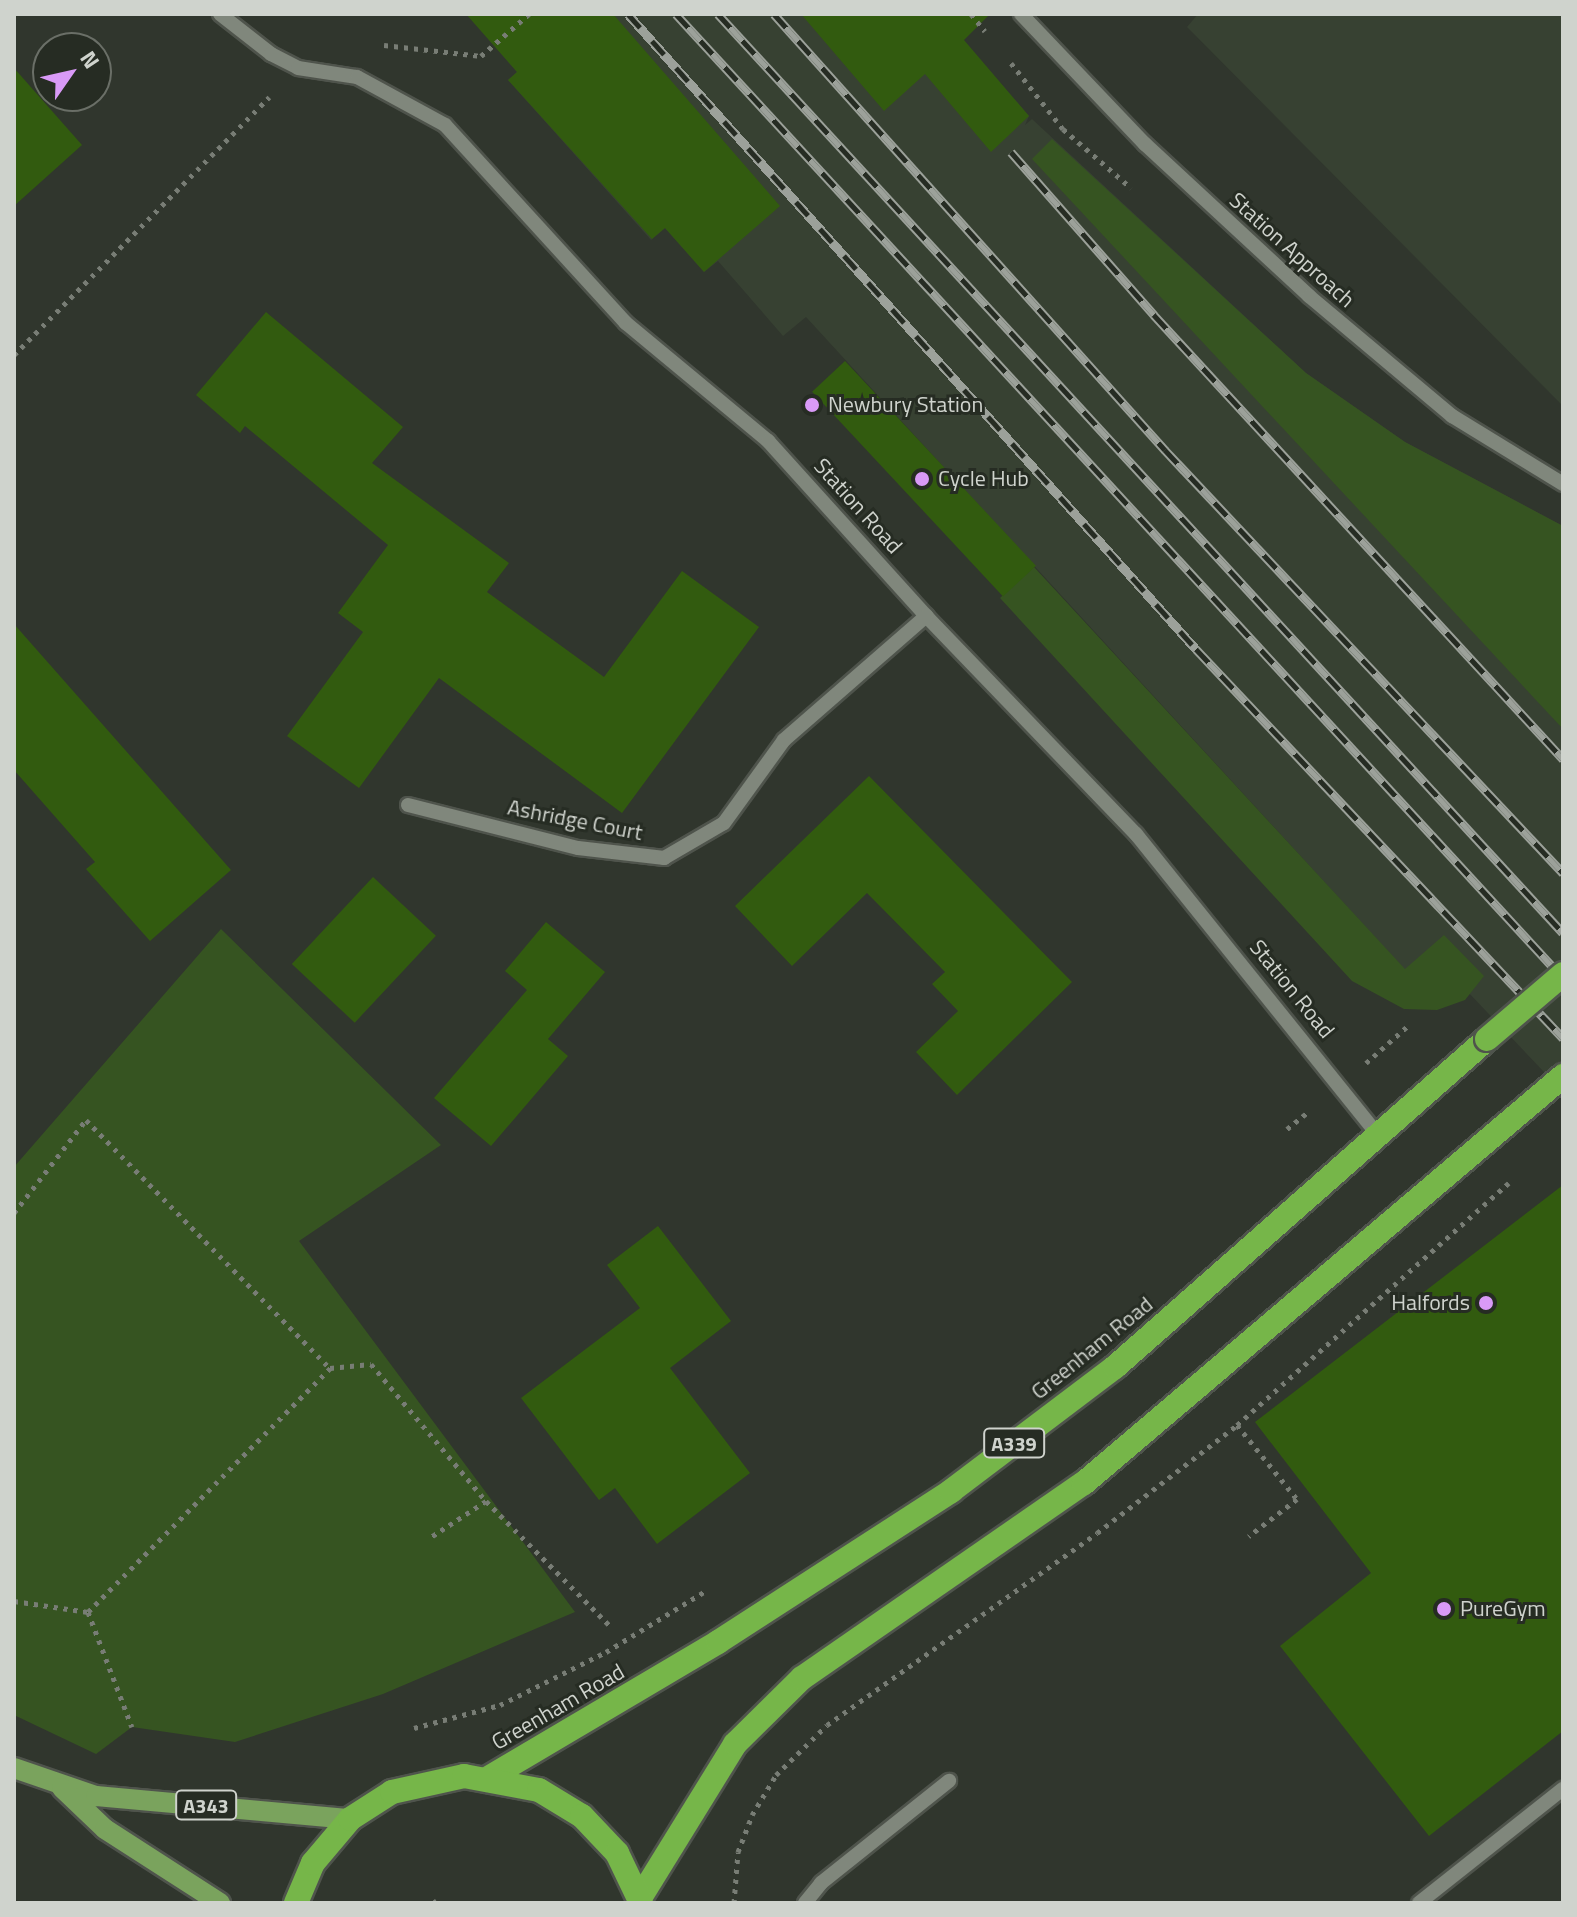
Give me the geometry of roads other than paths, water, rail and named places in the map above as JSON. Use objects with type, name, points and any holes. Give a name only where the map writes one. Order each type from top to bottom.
[{"type":"highway","name":"Greenham Road","points":[[490,1777],[718,1642],[951,1491],[1115,1367],[1563,974]]},
{"type":"highway","points":[[640,1900],[735,1744],[802,1678],[1084,1483],[1563,1076]]},
{"type":"highway","points":[[296,1903],[313,1863],[350,1819],[416,1784],[490,1777],[539,1790],[582,1816],[617,1853],[640,1900]]},
{"type":"main road","name":"A343","points":[[14,1768],[62,1788],[350,1819]]},
{"type":"main road","name":"A343","points":[[62,1788],[105,1829],[220,1903]]},
{"type":"street","name":"Station Road","points":[[220,14],[271,54],[298,68],[357,77],[445,125],[626,323],[768,441],[926,616],[1136,834],[1379,1136]]},
{"type":"street","name":"Station Approach","points":[[1021,14],[1145,144],[1319,305],[1452,416],[1563,484]]},
{"type":"street","name":"Ashridge Court","points":[[408,805],[578,848],[664,858],[724,823],[784,740],[926,616]]},
{"type":"street","points":[[806,1902],[821,1883],[949,1781]]},
{"type":"street","points":[[1419,1903],[1563,1789]]},
{"type":"railway","points":[[628,14],[1196,649],[1563,1038]]},
{"type":"railway","points":[[676,14],[1563,978]]},
{"type":"railway","points":[[718,14],[1563,933]]},
{"type":"railway","points":[[774,14],[1165,450],[1563,873]]},
{"type":"railway","points":[[1011,152],[1154,315],[1563,759]]},
{"type":"place","name":"Newbury Station","points":[[812,405]]},
{"type":"place","name":"Cycle Hub","points":[[922,479]]},
{"type":"place","name":"Halfords","points":[[1486,1303]]},
{"type":"place","name":"PureGym","points":[[1444,1609]]}]
